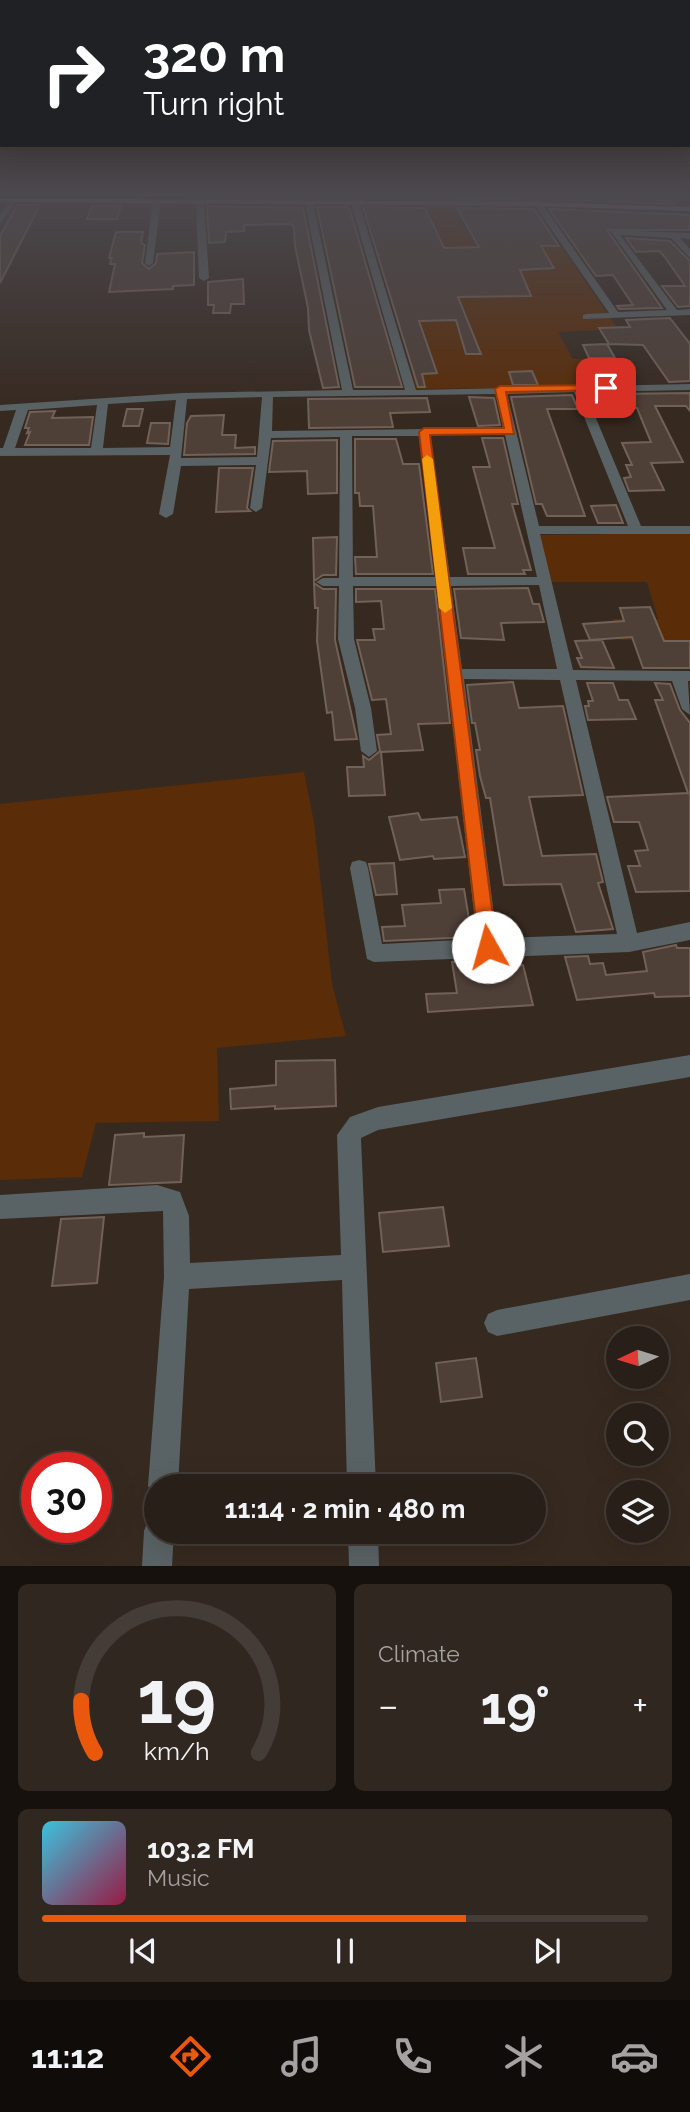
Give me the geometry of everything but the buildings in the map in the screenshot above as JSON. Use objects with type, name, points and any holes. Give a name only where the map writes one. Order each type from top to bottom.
[{"type":"street","points":[[203,267],[204,278]]},
{"type":"street","points":[[326,267],[348,394]]},
{"type":"street","points":[[374,267],[411,393]]},
{"type":"street","points":[[581,267],[615,316]]},
{"type":"street","points":[[639,267],[674,313]]},
{"type":"street","points":[[586,317],[690,312]]},
{"type":"street","points":[[0,408],[182,396],[690,387]]},
{"type":"street","points":[[500,389],[547,581],[629,943]]},
{"type":"street","points":[[578,389],[636,529]]},
{"type":"street","points":[[256,508],[264,461],[268,394]]},
{"type":"street","points":[[166,514],[182,396]]},
{"type":"street","points":[[97,452],[103,401]]},
{"type":"street","points":[[23,406],[4,452],[97,452],[264,461]]},
{"type":"street","points":[[266,435],[510,431]]},
{"type":"street","points":[[424,432],[488,947]]},
{"type":"street","points":[[346,433],[346,639],[363,708],[369,751]]},
{"type":"street","points":[[533,530],[690,530]]},
{"type":"street","points":[[323,582],[547,581]]},
{"type":"street","points":[[455,674],[684,677],[690,709]]},
{"type":"street","points":[[359,867],[374,953],[629,943],[690,931]]},
{"type":"street","points":[[362,1474],[349,1135],[360,1123],[690,1066]]},
{"type":"street","points":[[0,1207],[157,1197],[170,1201],[177,1216],[177,1277],[164,1474]]},
{"type":"street","points":[[177,1277],[355,1267]]},
{"type":"street","points":[[497,1323],[690,1287]]},
{"type":"street","points":[[157,1566],[158,1544]]},
{"type":"street","points":[[363,1544],[364,1566]]},
{"type":"shaded area","points":[[400,267],[575,267],[618,329],[558,332],[573,359],[607,358],[626,386],[416,389],[412,373],[437,371]]},
{"type":"shaded area","points":[[690,533],[690,640],[619,640],[613,619],[658,619],[647,582],[551,582],[538,535]]},
{"type":"shaded area","points":[[304,772],[314,822],[332,984],[346,1036],[217,1048],[219,1121],[96,1123],[82,1177],[0,1180],[0,804]]},
{"type":"slow traffic","points":[[427,459],[445,608]]},
{"type":"route","points":[[488,947],[424,432],[510,431],[500,389],[606,388]]}]
